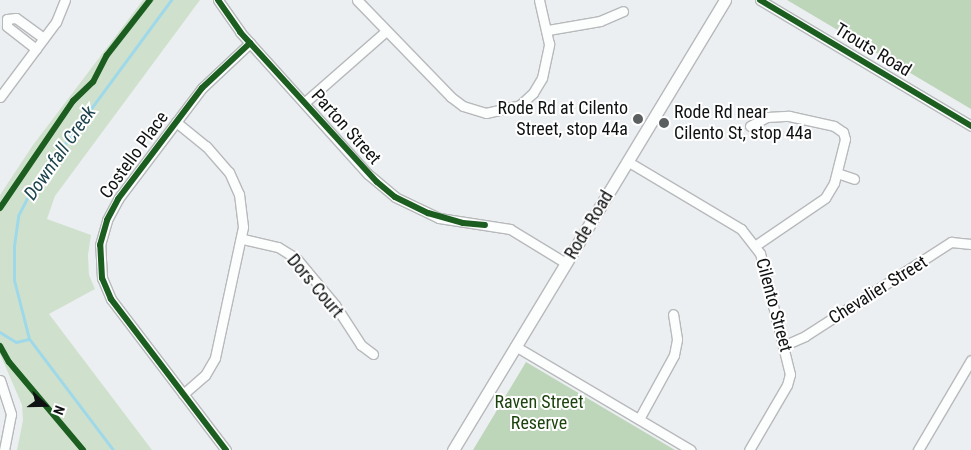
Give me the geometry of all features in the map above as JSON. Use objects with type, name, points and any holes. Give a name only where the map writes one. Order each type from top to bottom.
[{"type":"main road","name":"Rode Road","points":[[453,450],[722,3]]},
{"type":"street","points":[[0,97],[56,22],[65,0]]},
{"type":"street","name":"Parton Street","points":[[218,0],[250,43],[368,174],[400,200],[444,219],[510,229],[566,263]]},
{"type":"street","points":[[356,0],[456,102],[486,113],[520,105],[539,86],[548,56],[548,30],[539,0]]},
{"type":"street","name":"Trouts Road","points":[[760,0],[971,126]]},
{"type":"street","points":[[548,30],[600,21],[623,11]]},
{"type":"street","points":[[36,49],[9,28],[7,19],[16,18],[44,38]]},
{"type":"street","points":[[304,103],[386,31]]},
{"type":"street","name":"Costello Place","points":[[226,450],[111,300],[102,278],[100,256],[102,235],[111,211],[206,83],[250,43]]},
{"type":"street","points":[[750,126],[767,117],[789,116],[838,128],[845,139],[831,189],[821,202],[756,246]]},
{"type":"street","points":[[176,122],[206,146],[228,172],[242,205],[242,239],[215,358],[205,375],[183,394]]},
{"type":"street","name":"Cilento Street","points":[[627,161],[735,225],[756,246],[764,261],[785,345],[789,379],[749,450]]},
{"type":"street","points":[[837,173],[854,179]]},
{"type":"street","name":"Dors Court","points":[[242,239],[278,247],[297,259],[335,304],[361,345],[373,354]]},
{"type":"street","name":"Chevalier Street","points":[[785,345],[813,331],[951,242],[971,244]]},
{"type":"street","points":[[639,419],[674,355],[677,339],[673,314]]},
{"type":"street","points":[[515,346],[692,450]]},
{"type":"street","points":[[921,449],[969,366]]},
{"type":"street","points":[[0,380],[10,407],[10,427],[4,450]]},
{"type":"green space","points":[[143,0],[200,0],[55,196],[47,219],[91,235],[88,255],[89,275],[95,289],[49,314],[152,450],[17,450],[23,420],[22,405],[0,354],[0,195],[33,145]]},
{"type":"green space","points":[[787,0],[971,0],[971,109]]},
{"type":"green space","name":"Raven Street Reserve","points":[[526,362],[675,450],[473,450]]},
{"type":"waterway","name":"Downfall Creek","points":[[113,450],[29,339],[14,280],[14,246],[18,216],[31,190],[171,0]]},
{"type":"waterway","points":[[0,332],[16,342],[29,339]]},
{"type":"cycle path","points":[[0,208],[73,101],[93,82],[107,55],[150,0]]},
{"type":"cycle path","points":[[218,0],[240,32],[377,182],[395,197],[428,213],[463,223],[485,225]]},
{"type":"cycle path","points":[[760,0],[971,126]]},
{"type":"cycle path","points":[[226,450],[111,299],[102,278],[100,245],[107,220],[118,199],[202,88],[250,43]]},
{"type":"cycle path","points":[[0,346],[9,362],[83,450]]},
{"type":"place","name":"Rode Rd at Cilento Street, stop 44a","points":[[638,119]]},
{"type":"place","name":"Rode Rd near Cilento St, stop 44a","points":[[664,123]]}]
